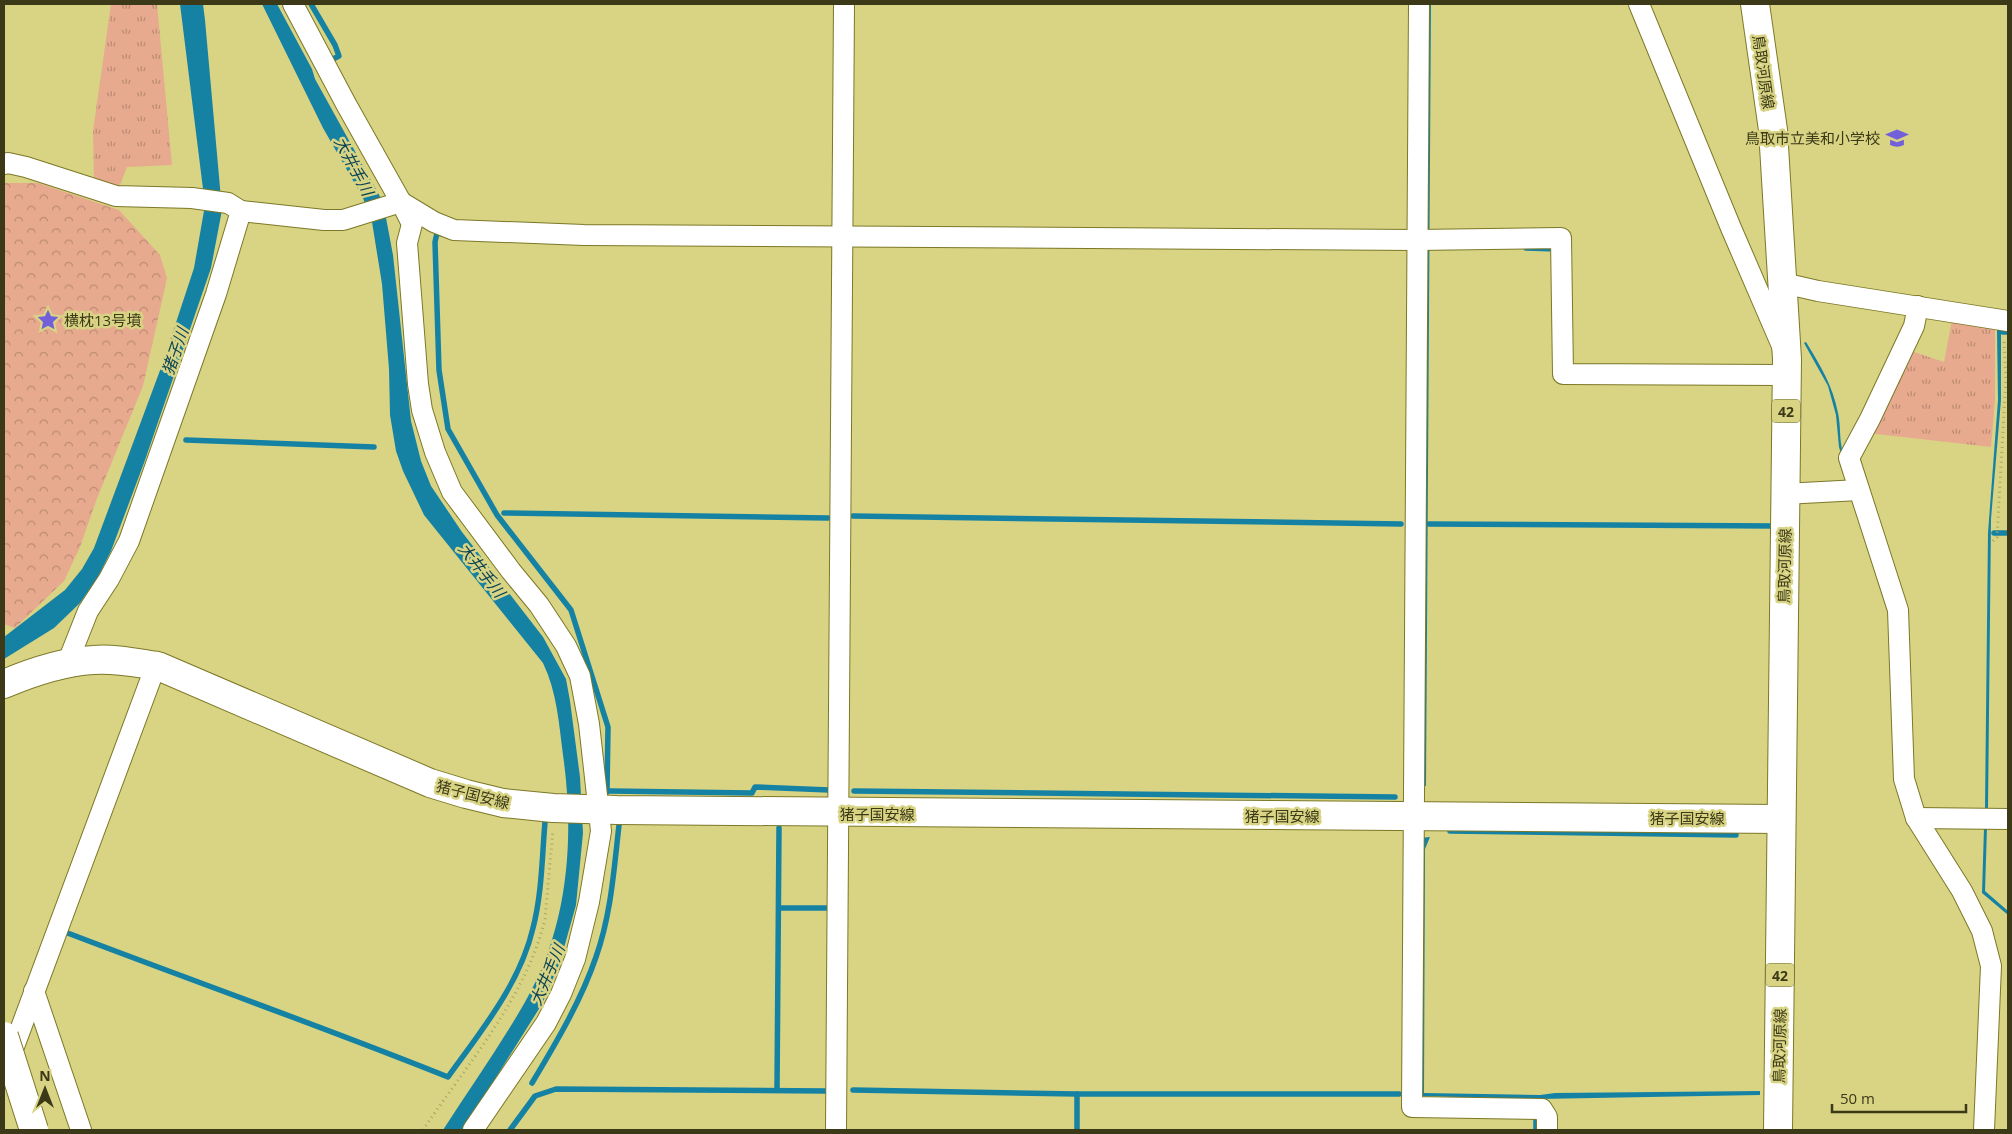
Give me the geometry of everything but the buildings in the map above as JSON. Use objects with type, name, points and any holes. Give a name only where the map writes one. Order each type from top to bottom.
[{"type":"main road","name":"鳥取河原線","points":[[1754,4],[1772,130],[1787,367],[1784,494],[1778,1130]]},
{"type":"main road","name":"猪子国安線","points":[[4,684],[47,668],[94,660],[138,662],[156,665],[430,783],[503,803],[555,808],[839,814],[1781,819]]},
{"type":"main road","points":[[4,1036],[34,1130]]},
{"type":"street","points":[[293,4],[412,224],[407,243],[418,384],[422,410],[435,452],[452,492],[511,572],[539,605],[566,646],[580,676],[586,700],[601,831],[589,902],[575,959],[561,994],[546,1023],[473,1130]]},
{"type":"street","points":[[836,1130],[844,4]]},
{"type":"street","points":[[1419,4],[1416,240],[1412,1107],[1542,1109],[1547,1117],[1547,1130]]},
{"type":"street","points":[[4,164],[8,163],[26,168],[116,196],[192,198],[228,204],[241,211],[324,220],[343,220],[401,202],[434,222],[454,230],[584,235],[842,235],[1416,240],[1561,238],[1563,374],[1787,367],[1640,4]]},
{"type":"street","points":[[67,664],[88,611],[109,580],[128,541],[216,294],[241,211]]},
{"type":"street","points":[[1783,283],[1818,291],[2006,321]]},
{"type":"street","points":[[1918,306],[1914,326],[1870,419],[1849,458],[1898,610],[1904,779],[1916,818],[1962,892],[1982,931],[1991,966],[1984,1130]]},
{"type":"street","points":[[1784,494],[1859,490]]},
{"type":"street","points":[[4,1074],[156,665]]},
{"type":"street","points":[[1916,818],[2008,819]]},
{"type":"street","points":[[34,992],[81,1130]]},
{"type":"path","points":[[1993,541],[1997,537],[2006,378],[2006,321]]},
{"type":"path","points":[[423,1130],[495,1024],[528,967],[545,919],[555,808]]},
{"type":"green space","points":[[111,4],[157,4],[172,165],[127,167],[119,188],[94,181],[93,131]]},
{"type":"green space","points":[[4,183],[38,183],[119,210],[160,255],[167,278],[143,386],[96,501],[80,547],[64,581],[15,628],[4,624]]},
{"type":"green space","points":[[1952,320],[1995,327],[1995,400],[1991,447],[1867,433],[1908,350],[1944,362]]},
{"type":"water","name":"猪子川","points":[[180,4],[203,4],[205,20],[222,210],[211,268],[144,463],[111,551],[98,577],[80,603],[54,628],[4,659],[4,637],[65,590],[82,569],[94,548],[162,365],[194,268],[205,205]]},
{"type":"water","name":"大井手川","points":[[262,4],[277,4],[312,69],[315,79],[383,202],[393,255],[411,421],[421,461],[431,486],[462,532],[543,637],[566,679],[570,701],[580,777],[583,833],[576,905],[560,962],[542,1004],[463,1130],[443,1130],[525,1002],[551,944],[559,913],[568,851],[568,819],[567,787],[557,708],[548,674],[543,663],[424,515],[403,471],[396,451],[390,415],[389,369],[382,284],[372,222],[363,198],[323,128]]},
{"type":"water","points":[[1426,4],[1431,4],[1426,786],[1421,785]]},
{"type":"water","points":[[2001,329],[2001,400],[1991,519],[1988,808],[1985,808],[1988,533],[1998,400],[1997,330]]},
{"type":"water","points":[[1806,342],[1821,367],[1836,403],[1843,453],[1841,454],[1836,415],[1828,386],[1804,343]]},
{"type":"water","points":[[1987,827],[1985,891],[2008,911],[2008,915],[1982,893],[1984,828]]},
{"type":"water","points":[[1430,837],[1425,849],[1424,1093],[1540,1095],[1555,1093],[1760,1091],[1760,1095],[1538,1099],[1419,1096],[1420,838]]},
{"type":"waterway","points":[[311,4],[335,45],[339,56],[333,59]]},
{"type":"waterway","points":[[443,234],[437,233],[435,242],[439,370],[448,429],[497,515],[571,610],[608,727],[607,792]]},
{"type":"waterway","points":[[1526,248],[1557,249]]},
{"type":"waterway","points":[[2003,332],[2008,332]]},
{"type":"waterway","points":[[186,440],[374,447]]},
{"type":"waterway","points":[[504,513],[828,518]]},
{"type":"waterway","points":[[853,516],[1401,524]]},
{"type":"waterway","points":[[1429,524],[1776,526],[1776,523]]},
{"type":"waterway","points":[[1994,533],[2008,533]]},
{"type":"waterway","points":[[610,791],[752,793],[755,787],[829,790]]},
{"type":"waterway","points":[[854,791],[1395,797]]},
{"type":"waterway","points":[[65,932],[448,1077],[498,1006],[509,988],[527,949],[538,902],[545,822]]},
{"type":"waterway","points":[[532,1083],[575,1006],[596,957],[609,908],[619,825]]},
{"type":"waterway","points":[[777,1090],[779,828]]},
{"type":"waterway","points":[[1450,831],[1736,835]]},
{"type":"waterway","points":[[779,908],[833,908]]},
{"type":"waterway","points":[[510,1130],[535,1096],[556,1089],[828,1091]]},
{"type":"waterway","points":[[853,1090],[1077,1094],[1399,1094]]},
{"type":"waterway","points":[[1077,1094],[1077,1130]]},
{"type":"waterway","points":[[1536,1117],[1536,1130]]},
{"type":"place","name":"鳥取市立美和小学校","points":[[1897,138]]},
{"type":"place","name":"横枕13号墳","points":[[48,320]]}]
